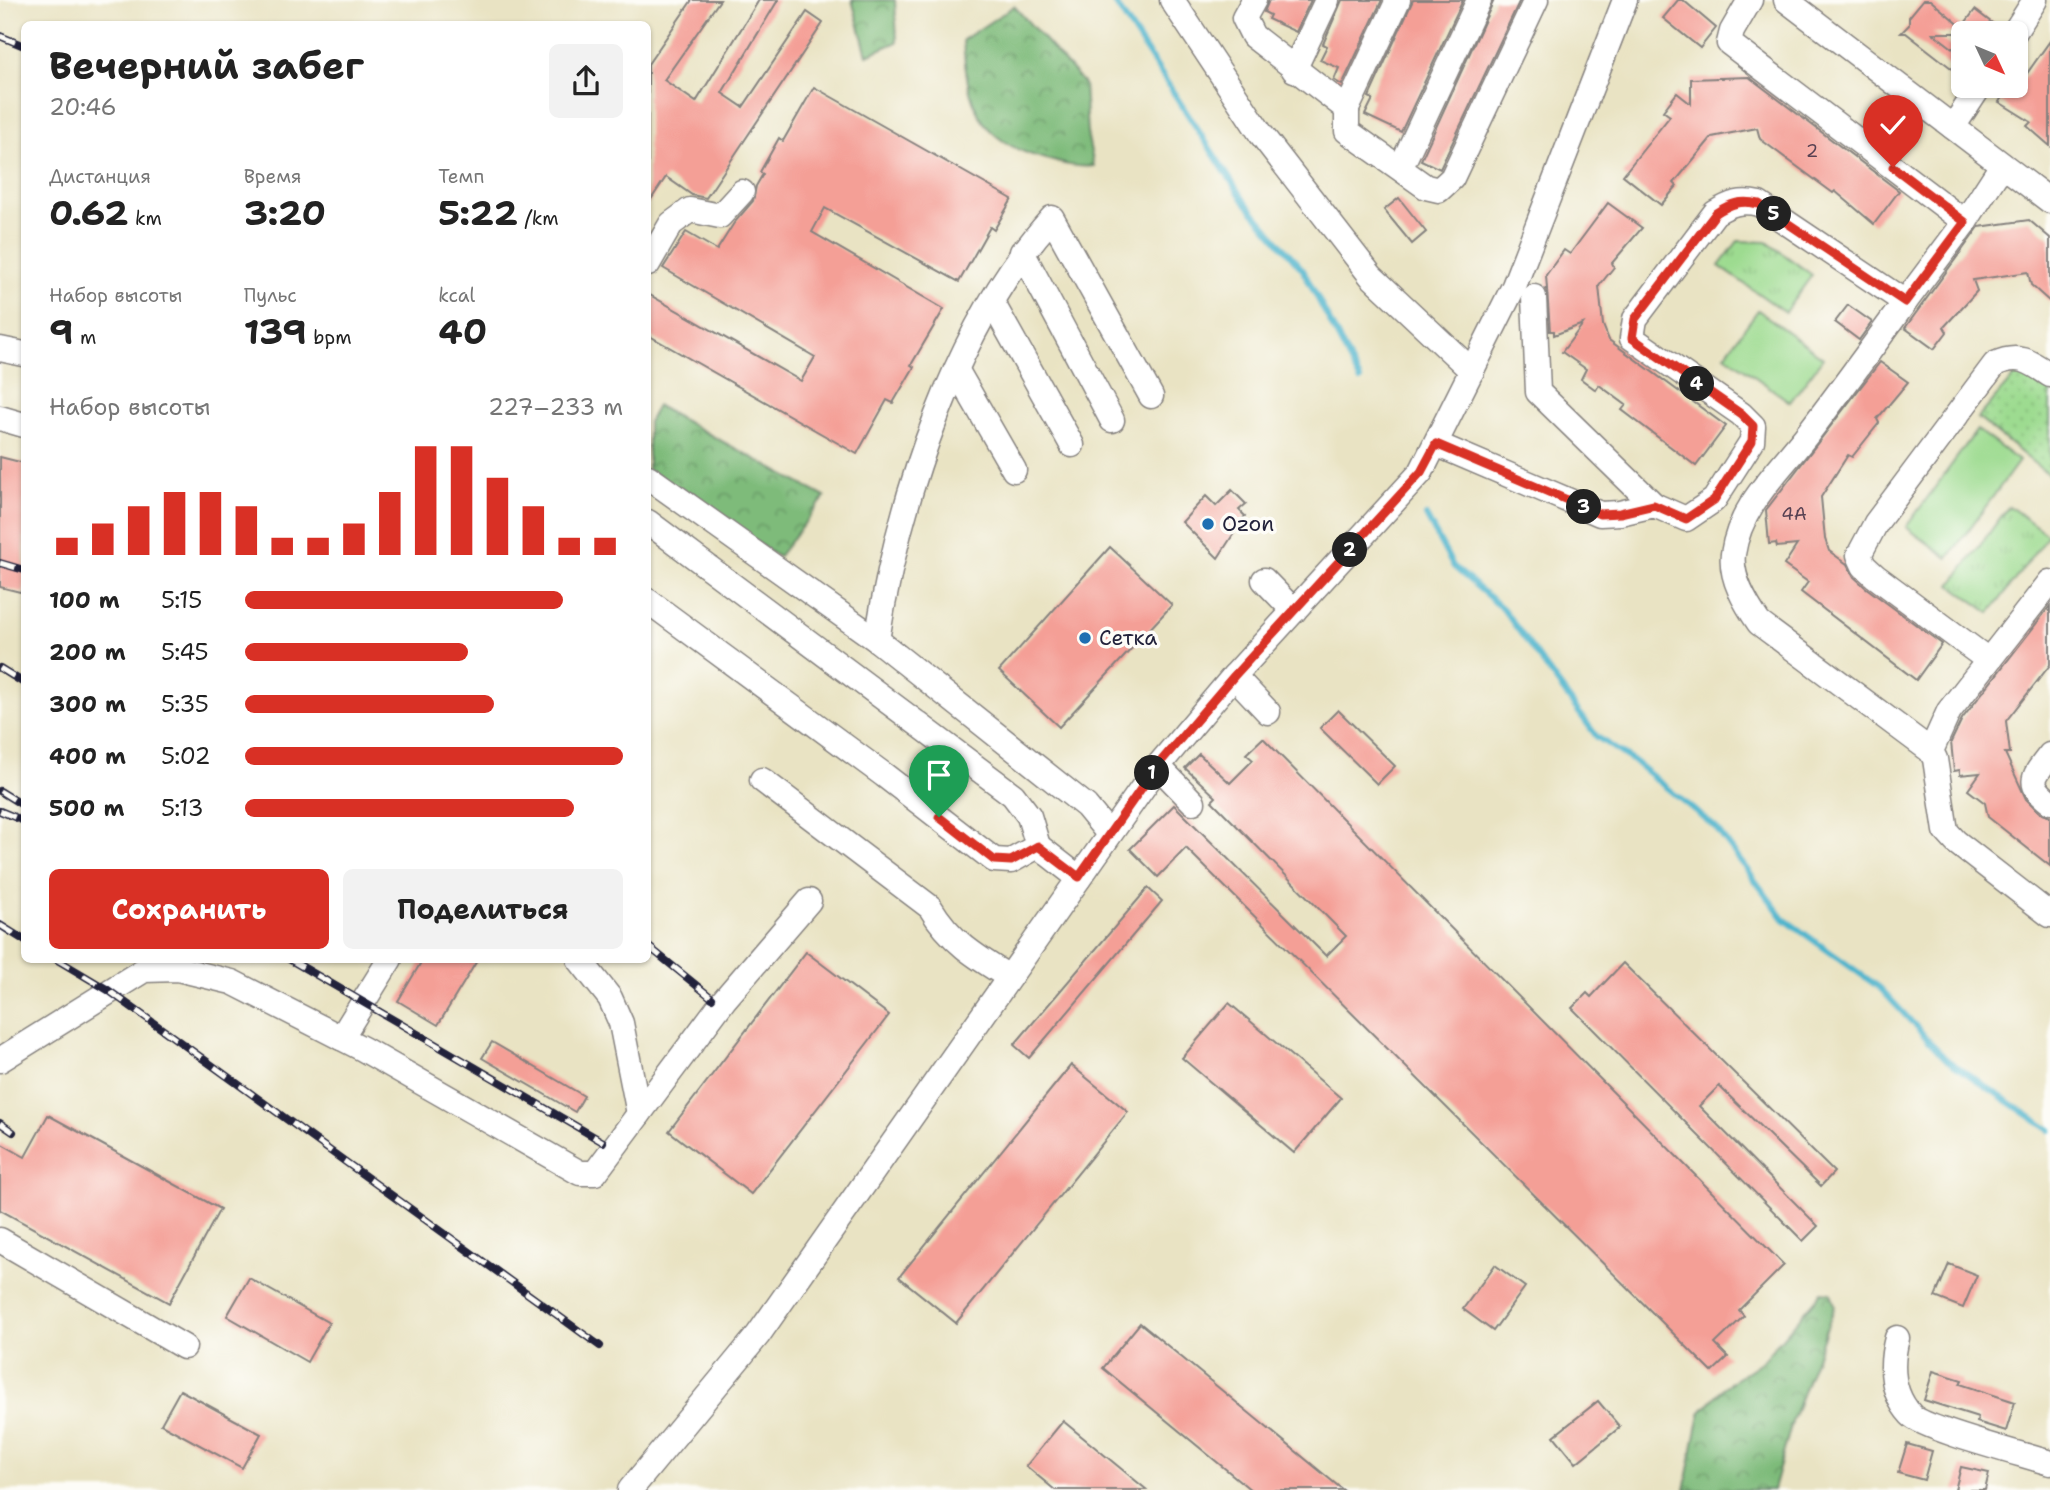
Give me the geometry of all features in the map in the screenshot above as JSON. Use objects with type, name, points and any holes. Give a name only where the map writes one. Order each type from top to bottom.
[{"type":"street","points":[[1172,0],[1261,134],[1371,276],[1472,371]]},
{"type":"street","points":[[1254,0],[1244,18],[1253,36],[1347,108]]},
{"type":"street","points":[[1294,70],[1327,0]]},
{"type":"street","points":[[1398,0],[1347,108],[1347,131],[1426,187],[1439,190],[1452,178],[1536,0]]},
{"type":"street","points":[[1401,167],[1479,0]]},
{"type":"street","points":[[630,1490],[758,1335],[1157,766],[1234,676],[1421,472],[1514,286],[1625,0]]},
{"type":"street","points":[[1750,0],[1731,31],[1729,43],[1965,222]]},
{"type":"street","points":[[1786,0],[2002,165],[2045,188]]},
{"type":"street","points":[[2022,21],[2035,0]]},
{"type":"street","points":[[1953,127],[1972,98]]},
{"type":"street","points":[[2002,165],[1965,222],[1808,433],[1768,479],[1739,531],[1733,556],[1743,600],[1759,623],[1931,751],[1935,759],[1946,831],[1955,842],[2050,915]]},
{"type":"street","points":[[651,259],[671,224],[690,210],[720,216],[742,192]]},
{"type":"street","points":[[1534,297],[1538,392],[1654,505],[1686,519],[1714,500],[1752,441],[1753,426],[1741,414],[1632,338],[1631,331],[1635,319],[1716,213],[1732,203],[1745,201],[1759,204],[1905,302]]},
{"type":"street","points":[[877,640],[888,570],[908,496],[957,371],[992,302],[1022,252],[1052,218],[1151,396]]},
{"type":"street","points":[[1022,252],[1112,419]]},
{"type":"street","points":[[992,302],[1072,445]]},
{"type":"street","points":[[0,349],[21,353]]},
{"type":"street","points":[[1988,660],[1875,576],[1864,566],[1859,555],[1876,523],[1995,365],[2009,357],[2026,358],[2050,375]]},
{"type":"street","points":[[957,371],[1014,470]]},
{"type":"street","points":[[0,418],[21,424]]},
{"type":"street","points":[[1436,444],[1600,514],[1620,513],[1654,505]]},
{"type":"street","points":[[651,479],[877,640],[1086,806],[1109,834]]},
{"type":"street","points":[[651,524],[1013,795],[1029,816],[1038,846],[1079,877]]},
{"type":"street","points":[[1264,580],[1294,611]]},
{"type":"street","points":[[1931,751],[1949,711],[2050,582]]},
{"type":"street","points":[[651,603],[884,775],[994,860],[1011,861],[1038,846]]},
{"type":"street","points":[[1234,676],[1268,712]]},
{"type":"street","points":[[2050,755],[2034,776],[2034,784],[2039,794],[2050,802]]},
{"type":"street","points":[[1157,766],[1193,802]]},
{"type":"street","points":[[762,780],[930,907],[942,928],[962,948],[1009,978]]},
{"type":"street","points":[[0,1060],[144,970],[178,969],[232,982],[341,1038],[580,1173],[595,1173],[724,1000],[809,901]]},
{"type":"street","points":[[341,1038],[388,963]]},
{"type":"street","points":[[582,963],[610,998],[621,1023],[639,1114]]},
{"type":"street","points":[[0,1240],[184,1348]]},
{"type":"street","points":[[1897,1338],[1892,1376],[1900,1397],[1913,1417],[2050,1463]]},
{"type":"green space","points":[[852,0],[895,0],[897,42],[867,55]]},
{"type":"green space","points":[[1014,6],[1084,84],[1087,133],[1094,166],[1070,165],[1023,152],[991,131],[973,102],[963,40]]},
{"type":"green space","points":[[1738,241],[1767,242],[1812,275],[1785,312],[1719,266]]},
{"type":"green space","points":[[1758,310],[1823,358],[1790,402],[1725,355]]},
{"type":"green space","points":[[2016,374],[2032,375],[2050,389],[2050,476],[1978,418]]},
{"type":"green space","points":[[657,406],[825,497],[778,557],[651,472],[651,417]]},
{"type":"green space","points":[[1977,430],[2019,461],[1948,558],[1906,527]]},
{"type":"green space","points":[[2009,506],[2048,535],[1990,613],[1951,585]]},
{"type":"green space","points":[[1822,1292],[1831,1293],[1835,1306],[1793,1419],[1773,1490],[1685,1490],[1700,1413],[1724,1387],[1761,1362]]},
{"type":"building","points":[[692,0],[720,0],[664,80],[696,102],[759,0],[778,0],[722,93],[743,107],[807,12],[823,23],[706,198],[692,195],[666,177],[651,200],[651,60]]},
{"type":"building","points":[[1269,0],[1311,0],[1296,32],[1268,19],[1270,15],[1264,12]]},
{"type":"building","points":[[1342,0],[1382,0],[1342,85],[1334,80],[1339,68],[1320,60],[1327,46],[1323,44]]},
{"type":"building","points":[[1413,0],[1463,0],[1401,132],[1365,115],[1373,99],[1369,97]]},
{"type":"building","points":[[1494,0],[1520,0],[1440,169],[1421,160]]},
{"type":"building","points":[[1678,0],[1683,0],[1716,28],[1700,48],[1663,18]]},
{"type":"building","points":[[1923,0],[1930,0],[1955,21],[1951,21],[1951,33],[1933,33],[1951,47],[1951,68],[1906,33],[1901,33],[1909,25],[1909,17]]},
{"type":"building","points":[[1975,10],[1989,21],[1967,21]]},
{"type":"building","points":[[2050,41],[2050,146],[2027,126],[2031,122],[1999,102],[2002,98],[2028,98],[2028,72]]},
{"type":"building","points":[[1749,77],[1899,191],[1874,224],[1835,191],[1833,193],[1760,139],[1757,128],[1712,137],[1674,183],[1677,186],[1661,205],[1623,175],[1670,116],[1663,111],[1677,93],[1691,104],[1691,79]]},
{"type":"building","points":[[814,87],[1012,199],[994,230],[990,227],[959,282],[825,208],[812,232],[944,309],[911,365],[914,367],[893,403],[887,400],[857,454],[651,337],[651,296],[801,381],[815,357],[663,268],[686,232],[717,250],[734,223],[753,201],[756,186],[763,174],[760,172],[779,138],[783,141]]},
{"type":"building","points":[[1399,198],[1426,232],[1412,244],[1384,210]]},
{"type":"building","points":[[1608,203],[1642,228],[1612,263],[1614,267],[1599,286],[1603,325],[1609,340],[1726,426],[1696,466],[1622,410],[1626,405],[1599,385],[1596,390],[1581,379],[1586,369],[1562,352],[1583,324],[1554,335],[1554,331],[1550,331],[1546,275],[1564,250],[1570,254]]},
{"type":"building","points":[[2029,220],[2050,238],[2050,302],[2031,285],[2028,272],[1973,280],[1977,291],[1944,327],[1947,332],[1934,349],[1905,328],[1979,227]]},
{"type":"building","points":[[1848,305],[1872,322],[1859,340],[1835,322]]},
{"type":"building","points":[[1880,362],[1908,382],[1877,419],[1879,423],[1852,457],[1848,455],[1821,497],[1825,539],[1829,551],[1847,564],[1854,577],[1865,587],[1942,644],[1916,680],[1801,592],[1808,582],[1784,565],[1797,545],[1777,547],[1776,543],[1769,544],[1766,510]]},
{"type":"building","points":[[0,457],[21,462],[21,592],[0,587]]},
{"type":"building","points":[[1232,490],[1246,504],[1239,510],[1245,516],[1218,558],[1182,522],[1206,496],[1216,506]]},
{"type":"building","name":"Сетка","points":[[1110,547],[1172,605],[1059,727],[999,671]]},
{"type":"building","points":[[2050,606],[2050,665],[2006,721],[2010,753],[2005,753],[2026,799],[2040,813],[2050,817],[2050,866],[1988,817],[1985,803],[1968,790],[1980,773],[1960,775],[1960,770],[1954,771],[1951,742],[1962,719]]},
{"type":"building","points":[[1338,710],[1395,766],[1377,784],[1320,728]]},
{"type":"building","points":[[1263,738],[1784,1265],[1739,1310],[1744,1316],[1715,1344],[1728,1357],[1712,1372],[1186,848],[1158,877],[1130,849],[1174,805],[1326,956],[1346,936],[1212,801],[1216,797],[1185,768],[1199,754],[1230,783],[1253,760],[1246,754]]},
{"type":"building","points":[[1148,888],[1162,901],[1029,1058],[1014,1045]]},
{"type":"building","points":[[806,952],[889,1015],[751,1194],[669,1131]]},
{"type":"building","points":[[421,963],[476,963],[438,1025],[398,1001]]},
{"type":"building","points":[[1623,963],[1834,1172],[1821,1186],[1719,1086],[1699,1106],[1818,1226],[1803,1241],[1572,1008],[1587,993],[1591,997]]},
{"type":"building","points":[[1229,1003],[1341,1098],[1294,1153],[1182,1058]]},
{"type":"building","points":[[492,1042],[584,1096],[575,1112],[482,1058]]},
{"type":"building","points":[[1071,1065],[1128,1112],[956,1323],[899,1277]]},
{"type":"building","points":[[48,1115],[220,1209],[169,1303],[0,1210],[0,1143],[25,1157]]},
{"type":"building","points":[[1949,1264],[1977,1275],[1963,1308],[1935,1297]]},
{"type":"building","points":[[1495,1265],[1525,1287],[1493,1331],[1463,1309]]},
{"type":"building","points":[[249,1278],[329,1323],[307,1362],[227,1316]]},
{"type":"building","points":[[1140,1323],[1343,1490],[1251,1490],[1103,1368]]},
{"type":"building","points":[[1933,1371],[1962,1380],[1960,1384],[2015,1402],[2006,1431],[1977,1422],[1978,1417],[1924,1400]]},
{"type":"building","points":[[180,1390],[261,1434],[242,1468],[161,1424]]},
{"type":"building","points":[[1598,1401],[1620,1427],[1576,1463],[1554,1436]]},
{"type":"building","points":[[1063,1421],[1147,1490],[1055,1490],[1026,1466]]},
{"type":"building","points":[[1907,1444],[1932,1451],[1924,1480],[1898,1473]]},
{"type":"building","points":[[1961,1467],[1989,1473],[1985,1490],[1955,1490]]},
{"type":"waterway","points":[[1113,0],[1245,202],[1303,270],[1360,380]]},
{"type":"waterway","points":[[1426,516],[1453,566],[1503,609],[1597,737],[1636,763],[1715,827],[1784,919],[1880,988],[1947,1060],[2050,1130]]},
{"type":"railway","points":[[0,36],[21,45]]},
{"type":"railway","points":[[0,563],[21,569]]},
{"type":"railway","points":[[0,668],[21,681]]},
{"type":"railway","points":[[0,791],[21,804]]},
{"type":"railway","points":[[0,811],[21,820]]},
{"type":"railway","points":[[0,925],[21,938]]},
{"type":"railway","points":[[651,948],[712,998]]},
{"type":"railway","points":[[63,963],[108,990],[600,1346]]},
{"type":"railway","points":[[296,963],[603,1142]]},
{"type":"railway","points":[[0,1123],[13,1132]]},
{"type":"place","name":"Ozon","points":[[1208,524]]},
{"type":"place","name":"Сетка","points":[[1085,638]]},
{"type":"route","points":[[939,817],[994,860],[1011,861],[1038,846],[1079,877],[1157,766],[1234,676],[1421,472],[1436,444],[1600,514],[1620,513],[1654,505],[1686,519],[1714,500],[1752,441],[1753,426],[1741,414],[1632,338],[1635,319],[1716,213],[1732,203],[1745,201],[1759,204],[1905,302],[1965,222],[1893,167]]}]
